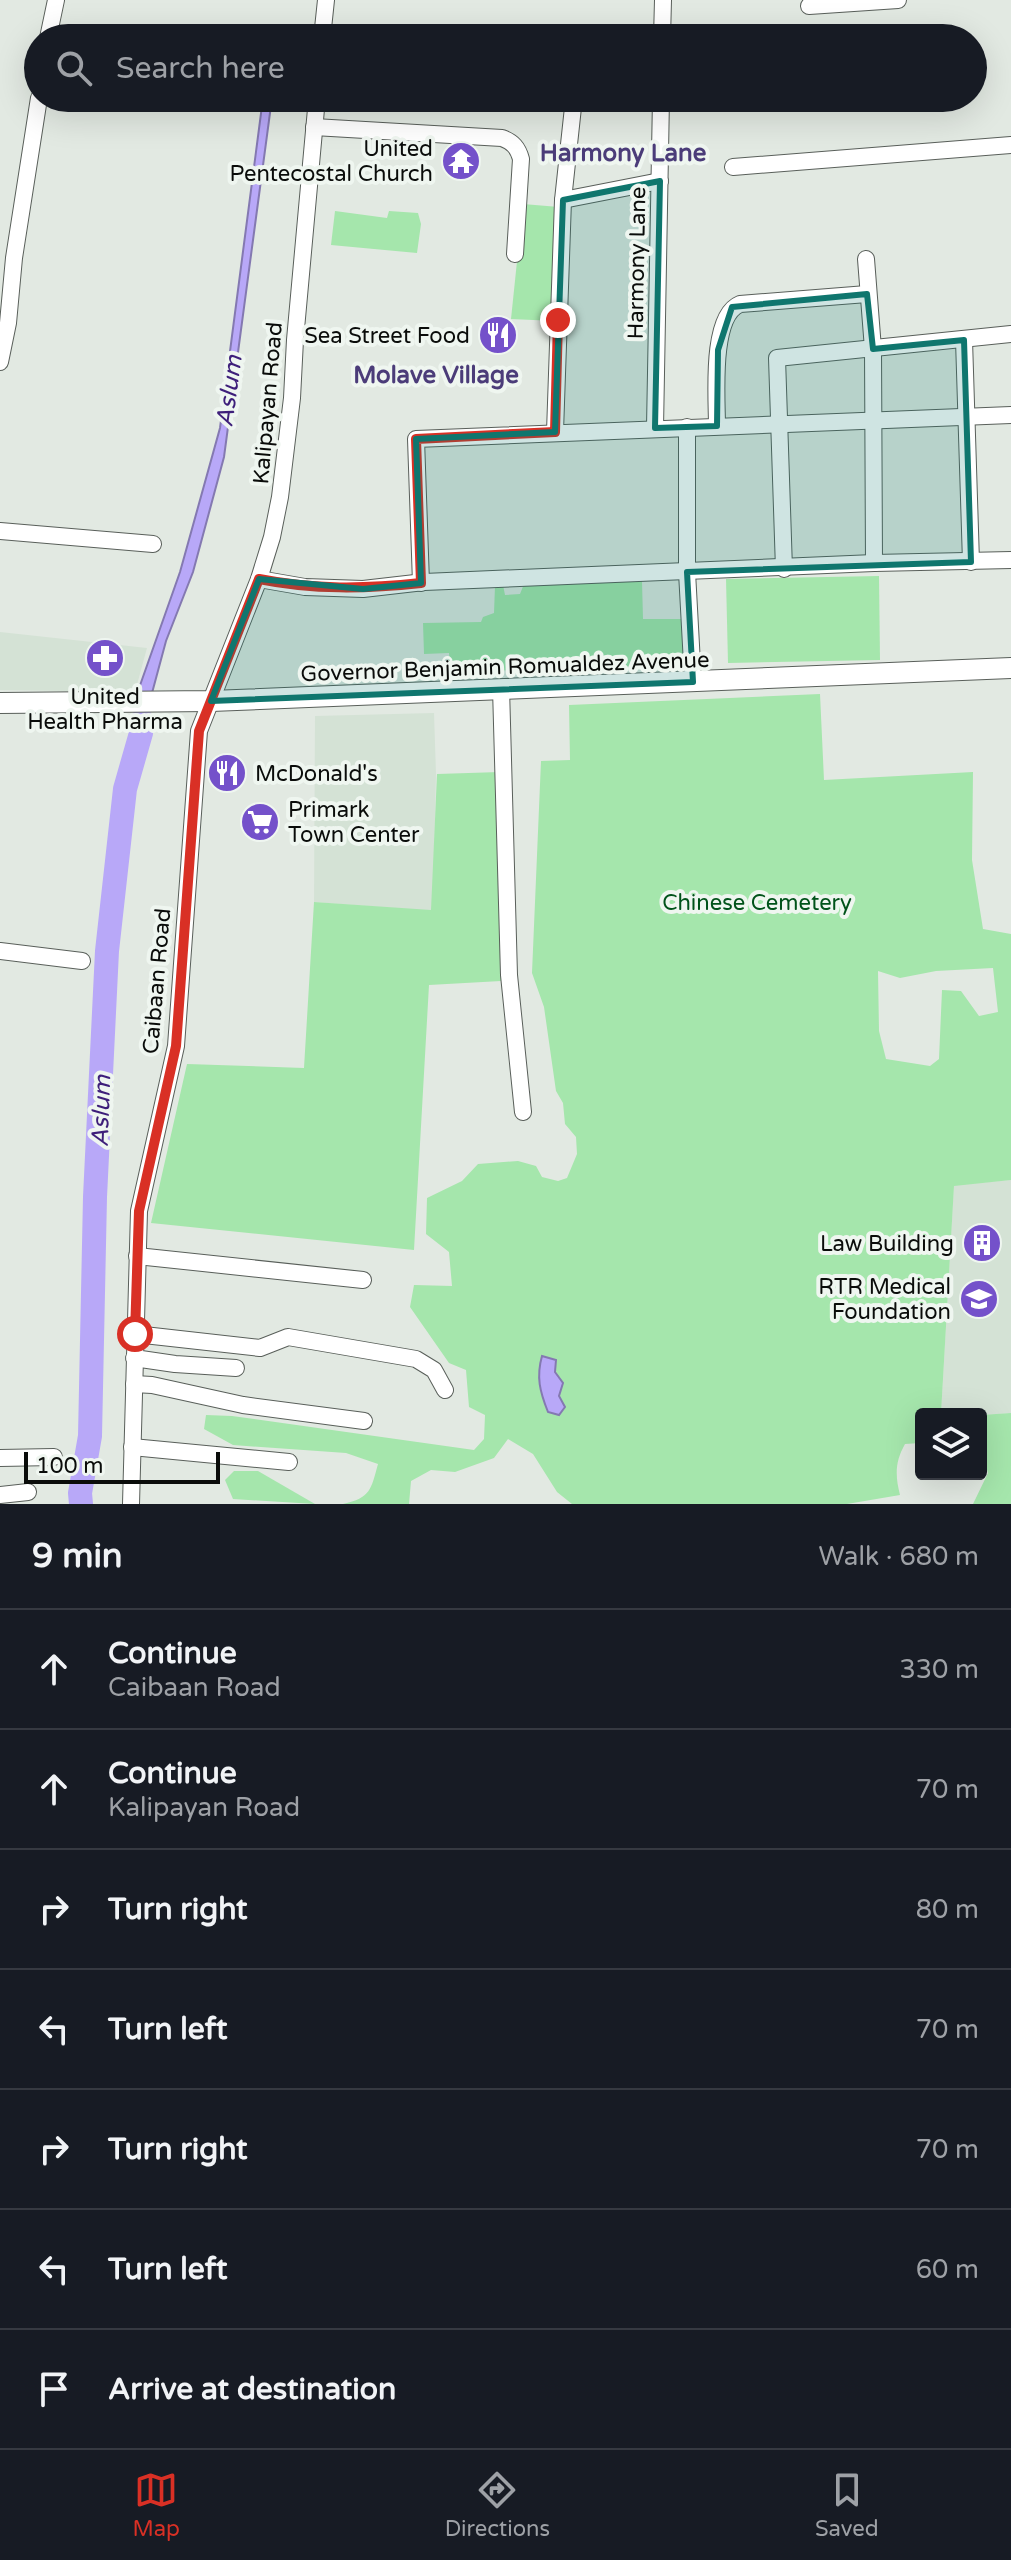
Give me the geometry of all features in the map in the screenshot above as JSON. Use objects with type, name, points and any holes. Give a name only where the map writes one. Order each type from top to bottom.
[{"type":"main road","name":"Governor Benjamin Romualdez Avenue","points":[[0,703],[211,701],[1011,668]]},
{"type":"street","points":[[51,24],[56,0]]},
{"type":"street","points":[[323,24],[326,0]]},
{"type":"street","points":[[662,24],[663,0]]},
{"type":"street","points":[[809,6],[898,0]]},
{"type":"street","points":[[0,362],[37,112]]},
{"type":"street","name":"Kalipayan Road","points":[[211,701],[259,579],[272,537],[285,465],[316,112]]},
{"type":"street","points":[[555,432],[563,200],[572,112]]},
{"type":"street","name":"Harmony Lane","points":[[655,428],[661,112]]},
{"type":"street","points":[[314,127],[510,140],[518,149],[521,159],[515,254]]},
{"type":"street","points":[[733,167],[1011,145]]},
{"type":"street","points":[[563,200],[660,181]]},
{"type":"street","points":[[866,259],[875,420],[874,563]]},
{"type":"street","points":[[717,426],[718,350],[724,321],[732,307],[867,294]]},
{"type":"street","points":[[784,569],[777,358],[1011,334]]},
{"type":"street","points":[[964,340],[971,562]]},
{"type":"street","points":[[421,583],[416,439],[1011,415]]},
{"type":"street","points":[[687,427],[687,572],[693,682]]},
{"type":"street","points":[[0,531],[153,544]]},
{"type":"street","points":[[259,579],[305,587],[363,589],[421,583],[1011,560]]},
{"type":"street","points":[[1011,668],[1011,675]]},
{"type":"street","points":[[501,688],[509,975],[523,1112]]},
{"type":"street","name":"Caibaan Road","points":[[131,1504],[139,1211],[176,1046],[199,731],[211,701]]},
{"type":"street","points":[[0,951],[82,961]]},
{"type":"street","points":[[137,1256],[363,1280]]},
{"type":"street","points":[[135,1334],[260,1348],[288,1337],[416,1359],[434,1370],[445,1390]]},
{"type":"street","points":[[134,1358],[236,1368]]},
{"type":"street","points":[[134,1384],[152,1385],[243,1405],[364,1421]]},
{"type":"street","points":[[132,1447],[289,1462]]},
{"type":"street","points":[[0,1458],[54,1457]]},
{"type":"street","points":[[0,1495],[28,1492]]},
{"type":"highlighted area","points":[[660,181],[655,428],[717,426],[718,350],[732,307],[867,294],[873,349],[964,340],[971,562],[687,572],[693,682],[211,701],[259,579],[363,589],[421,583],[416,439],[555,432],[563,200]]},
{"type":"shaded area","points":[[0,632],[147,648],[135,692],[0,690]]},
{"type":"shaded area","points":[[434,713],[433,911],[314,902],[315,716]]},
{"type":"shaded area","name":"RTR Medical Foundation","points":[[1011,1180],[1011,1413],[987,1415],[987,1408],[941,1408],[954,1185]]},
{"type":"green space","points":[[523,204],[559,207],[555,321],[511,319]]},
{"type":"green space","points":[[335,211],[387,218],[389,211],[418,213],[421,224],[417,253],[331,245]]},
{"type":"green space","points":[[879,576],[880,660],[728,663],[726,579]]},
{"type":"green space","points":[[642,581],[643,619],[682,619],[684,665],[450,672],[449,653],[424,654],[423,623],[481,622],[483,617],[494,613],[495,586],[503,585],[505,595],[520,594],[524,584]]},
{"type":"green space","name":"Chinese Cemetery","points":[[820,694],[824,780],[973,772],[972,860],[983,929],[1011,934],[1011,1180],[954,1186],[941,1408],[915,1408],[915,1443],[905,1444],[899,1457],[897,1481],[900,1495],[847,1504],[572,1504],[557,1492],[533,1454],[508,1439],[494,1458],[455,1472],[431,1470],[411,1481],[409,1504],[343,1504],[365,1495],[374,1480],[378,1464],[346,1453],[233,1445],[204,1429],[206,1415],[474,1450],[484,1439],[485,1415],[469,1407],[466,1370],[449,1363],[410,1307],[414,1285],[452,1286],[449,1252],[426,1234],[427,1198],[462,1181],[478,1164],[518,1161],[536,1166],[542,1177],[558,1181],[567,1178],[577,1154],[576,1137],[565,1124],[563,1103],[556,1091],[544,1007],[532,973],[541,761],[570,760],[569,705]],"holes":[[[993,968],[998,1012],[979,1016],[961,991],[942,990],[939,1059],[930,1066],[886,1059],[879,1031],[878,971],[900,978],[936,971]]]},
{"type":"green space","points":[[500,772],[501,981],[429,985],[414,1250],[151,1223],[187,1064],[304,1068],[314,902],[431,910],[437,774]]},
{"type":"green space","points":[[1011,1413],[1011,1504],[973,1504],[987,1480],[987,1415]]},
{"type":"green space","points":[[234,1471],[258,1471],[315,1504],[233,1499],[225,1480]]},
{"type":"water","points":[[261,112],[270,112],[224,457],[193,572],[166,641],[152,693],[140,694],[138,691],[180,572],[220,428]]},
{"type":"water","points":[[542,1356],[556,1360],[555,1372],[563,1383],[559,1396],[565,1407],[559,1415],[548,1412],[543,1398],[539,1378]]},
{"type":"waterway","name":"Aslum","points":[[81,1504],[80,1493],[90,1436],[95,1197],[107,951],[125,789],[142,721]]},
{"type":"place","name":"United Pentecostal Church","points":[[461,161]]},
{"type":"place","name":"Sea Street Food","points":[[498,335]]},
{"type":"place","name":"United Health Pharma","points":[[105,658]]},
{"type":"place","name":"McDonald's","points":[[227,773]]},
{"type":"place","name":"Primark Town Center","points":[[260,822]]},
{"type":"place","name":"Law Building","points":[[982,1243]]},
{"type":"place","name":"RTR Medical Foundation","points":[[979,1299]]},
{"type":"district","name":"Harmony Lane","points":[[623,153]]},
{"type":"district","name":"Molave Village","points":[[436,375]]},
{"type":"route","points":[[135,1334],[139,1211],[176,1046],[199,731],[259,579],[305,587],[363,589],[421,583],[416,439],[555,432],[558,320]]}]
